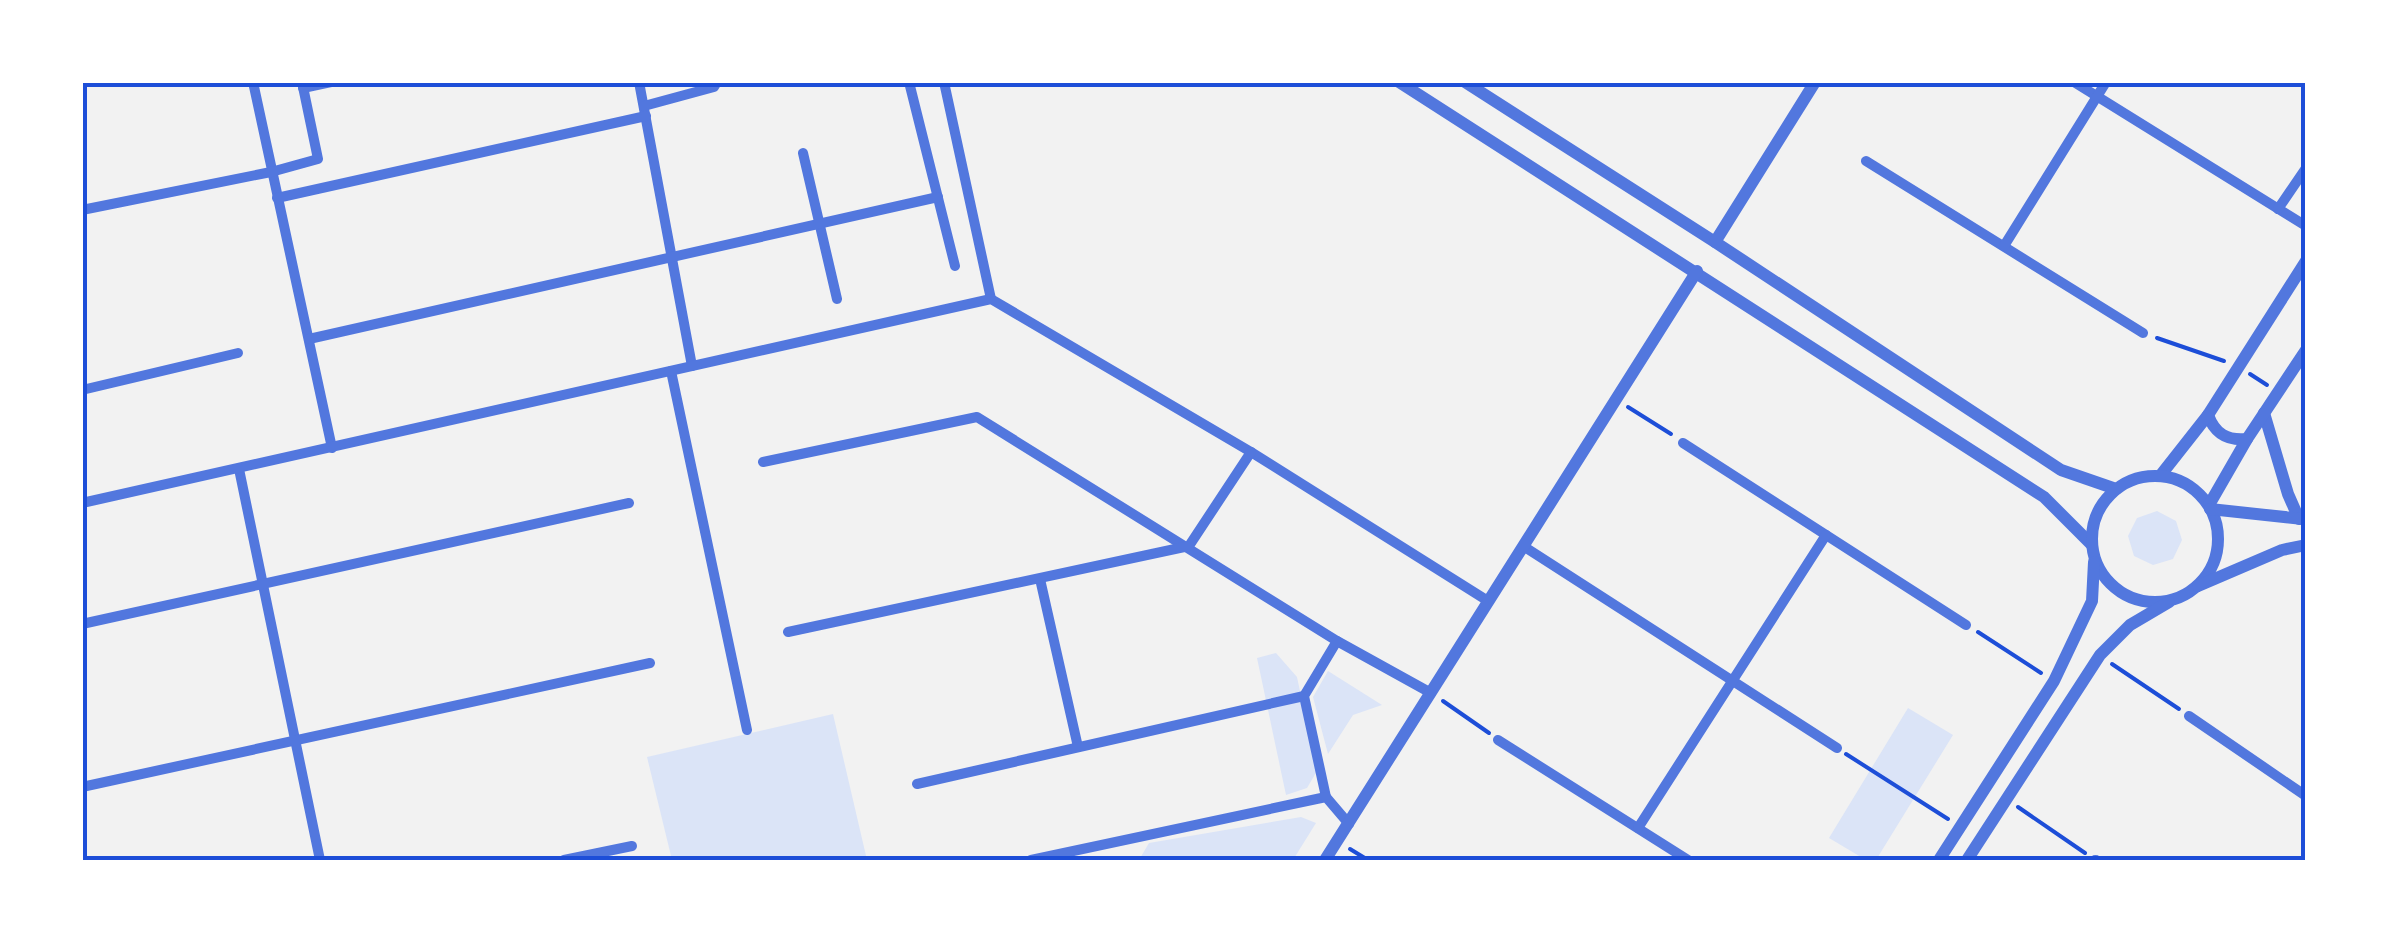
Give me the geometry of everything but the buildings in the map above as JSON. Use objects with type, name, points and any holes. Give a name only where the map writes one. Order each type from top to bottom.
[{"type":"street","points":[[253,82],[332,448]]},
{"type":"street","points":[[82,210],[318,159],[302,86],[330,82]]},
{"type":"street","points":[[640,82],[692,366]]},
{"type":"street","points":[[277,198],[645,111],[714,87],[717,82]]},
{"type":"street","points":[[910,82],[955,266]]},
{"type":"street","points":[[944,82],[991,299]]},
{"type":"street","points":[[1398,82],[2044,497],[2093,552],[2107,580],[2126,596],[2150,602],[2175,599]]},
{"type":"street","points":[[1465,82],[2061,470],[2116,489]]},
{"type":"street","points":[[1715,242],[1815,82]]},
{"type":"street","points":[[2074,82],[2306,226]]},
{"type":"street","points":[[2004,246],[2106,82]]},
{"type":"street","points":[[802,154],[837,299]]},
{"type":"street","points":[[1866,161],[2143,333]]},
{"type":"street","points":[[2278,209],[2306,168]]},
{"type":"street","points":[[309,339],[938,197]]},
{"type":"street","points":[[2160,476],[2208,415],[2306,261]]},
{"type":"street","points":[[1325,860],[1696,271]]},
{"type":"street","points":[[82,503],[991,299],[1251,452],[1488,601]]},
{"type":"street","points":[[2210,507],[2247,439],[2306,350]]},
{"type":"street","points":[[82,390],[238,353]]},
{"type":"street","points":[[671,371],[747,730]]},
{"type":"street","points":[[2264,413],[2288,494],[2302,519]]},
{"type":"street","points":[[2208,415],[2212,427],[2222,436],[2247,439]]},
{"type":"street","points":[[763,462],[977,417],[1337,641],[1431,692]]},
{"type":"street","points":[[1684,443],[1966,625]]},
{"type":"street","points":[[788,632],[1189,546],[1251,452]]},
{"type":"street","points":[[239,469],[320,860]]},
{"type":"street","points":[[1939,860],[2054,681],[2092,602],[2097,514],[2116,489],[2135,479],[2160,476],[2184,482],[2210,507],[2217,526],[2218,548],[2210,569],[2196,587]]},
{"type":"street","points":[[82,624],[630,503]]},
{"type":"street","points":[[2210,507],[2302,519]]},
{"type":"street","points":[[1638,828],[1826,535]]},
{"type":"street","points":[[1967,860],[2100,655],[2130,625],[2196,587],[2282,550],[2306,545]]},
{"type":"street","points":[[1523,546],[1837,748]]},
{"type":"street","points":[[1040,578],[1078,746]]},
{"type":"street","points":[[1337,641],[1304,696],[1326,797],[1348,824]]},
{"type":"street","points":[[82,787],[650,663]]},
{"type":"street","points":[[916,784],[1304,696]]},
{"type":"street","points":[[2189,716],[2306,796]]},
{"type":"street","points":[[1498,740],[1688,860]]},
{"type":"street","points":[[1031,860],[1326,797]]},
{"type":"street","points":[[564,860],[632,846]]},
{"type":"path","points":[[2143,333],[2239,366],[2278,392]]},
{"type":"path","points":[[1616,400],[1684,443]]},
{"type":"path","points":[[1966,625],[2054,681]]},
{"type":"path","points":[[2100,655],[2189,716]]},
{"type":"path","points":[[1431,692],[1498,740]]},
{"type":"path","points":[[1837,748],[1960,827]]},
{"type":"path","points":[[2006,799],[2096,860]]},
{"type":"path","points":[[1337,842],[1368,860]]},
{"type":"shaded area","points":[[2157,511],[2176,521],[2182,540],[2173,559],[2153,565],[2134,556],[2128,536],[2137,518]]},
{"type":"shaded area","points":[[1276,653],[1297,677],[1317,771],[1307,788],[1286,795],[1257,658]]},
{"type":"shaded area","points":[[1328,671],[1382,705],[1353,715],[1328,754],[1313,697]]},
{"type":"shaded area","points":[[1908,708],[1953,735],[1876,860],[1866,860],[1829,838]]},
{"type":"shaded area","points":[[833,714],[867,860],[672,860],[647,757]]},
{"type":"shaded area","points":[[1301,817],[1316,823],[1293,860],[1139,860],[1149,843]]}]
